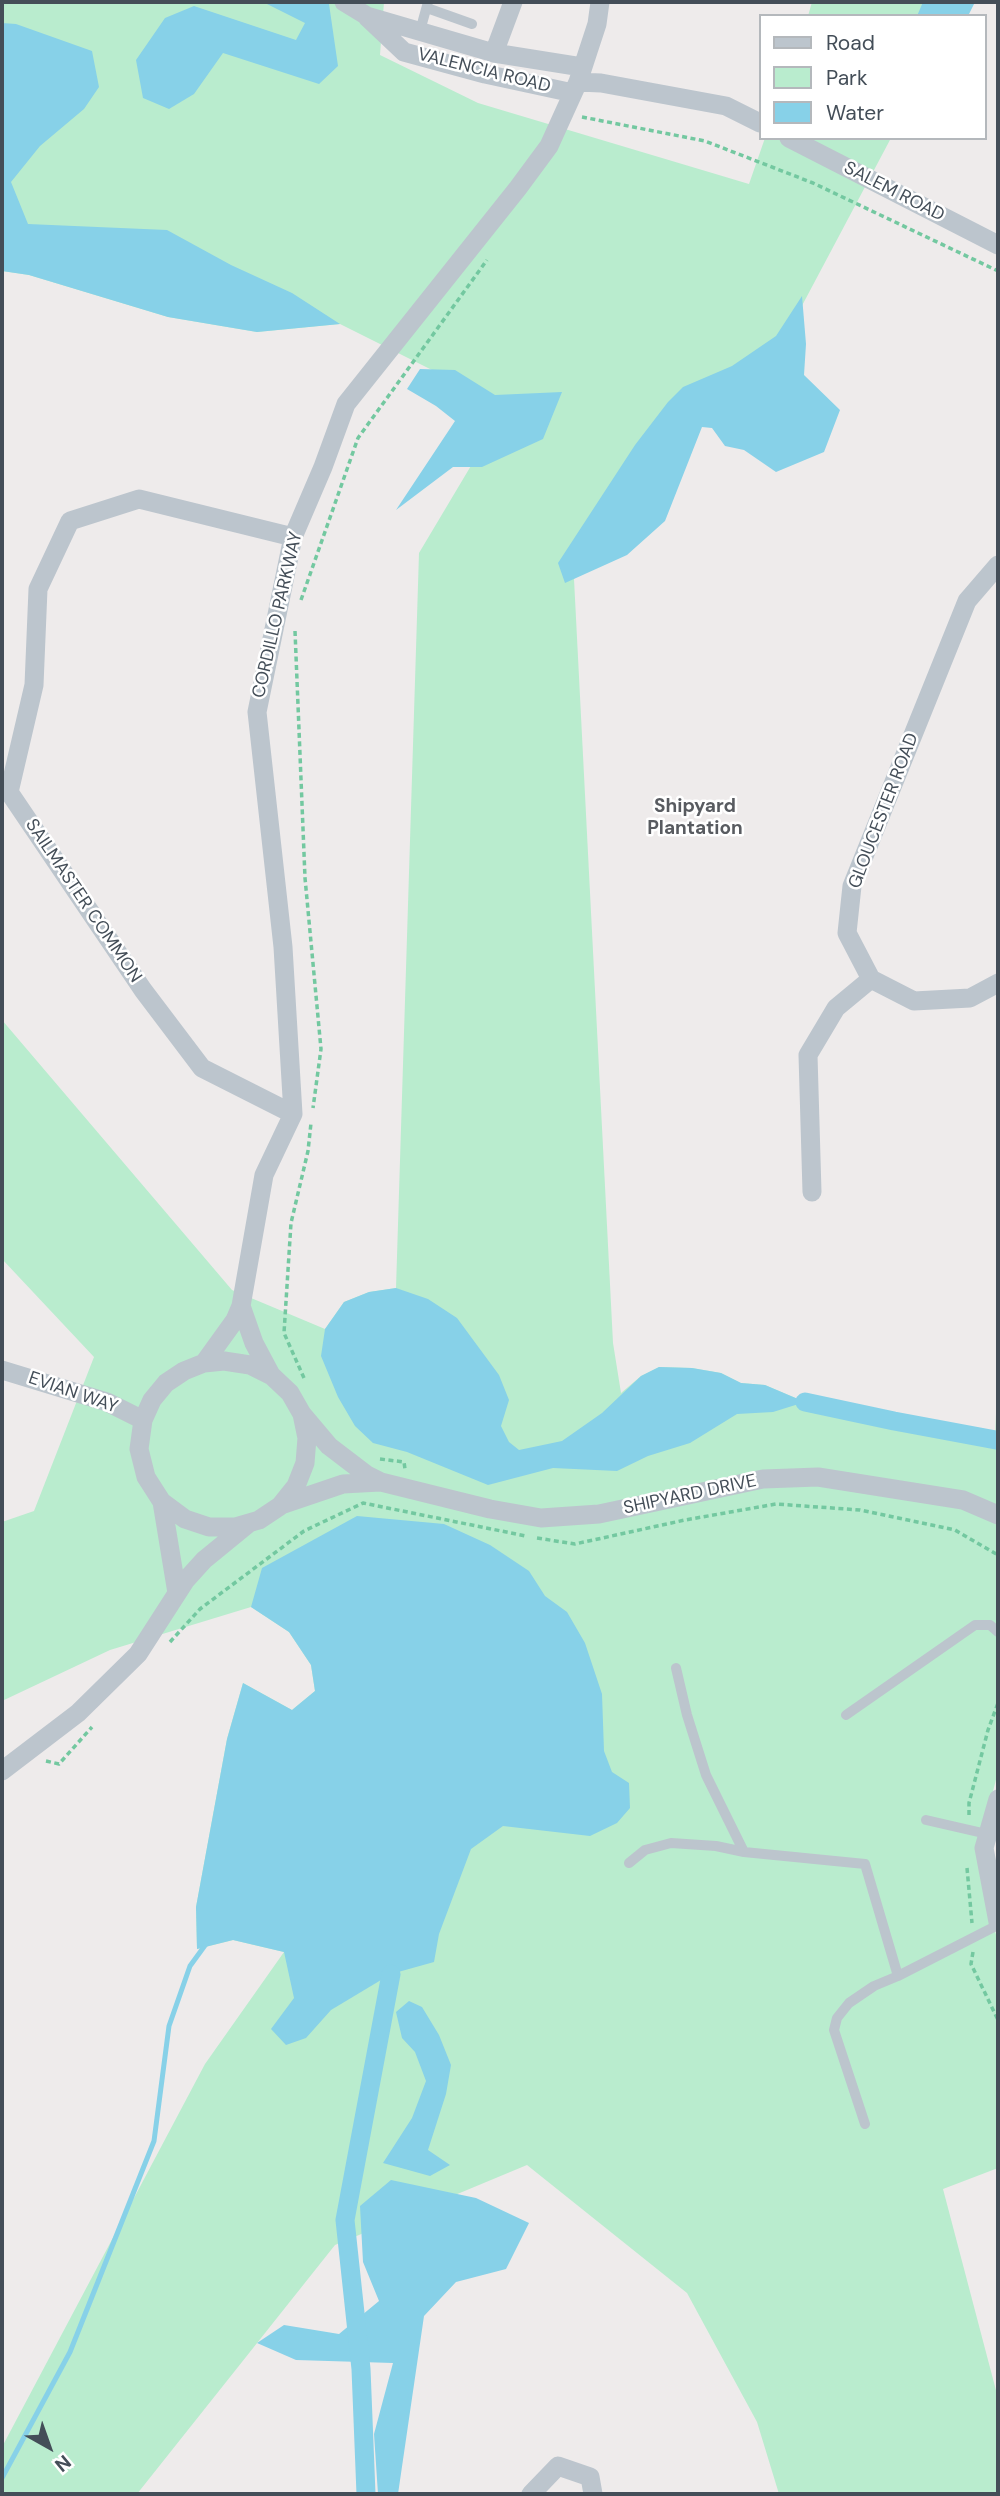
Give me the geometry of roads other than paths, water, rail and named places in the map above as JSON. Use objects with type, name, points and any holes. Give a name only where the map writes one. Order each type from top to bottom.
[{"type":"street","name":"VALENCIA ROAD","points":[[344,2],[367,16],[404,51],[485,74],[578,81]]},
{"type":"street","points":[[494,53],[513,2]]},
{"type":"street","name":"CORDILLO PARKWAY","points":[[204,1363],[242,1306],[264,1175],[293,1114],[283,947],[257,712],[293,537],[346,404],[549,146],[578,81],[597,24],[600,2]]},
{"type":"street","name":"VALENCIA ROAD","points":[[367,16],[578,81]]},
{"type":"street","points":[[578,81],[726,106],[758,122]]},
{"type":"street","name":"SALEM ROAD","points":[[793,140],[998,245]]},
{"type":"street","name":"SAILMASTER COMMON","points":[[293,537],[139,499],[70,521],[38,589],[34,685],[9,792],[144,990],[202,1068],[293,1114]]},
{"type":"street","name":"GLOUCESTER ROAD","points":[[871,979],[847,933],[852,886],[967,601],[998,565]]},
{"type":"street","points":[[812,1192],[808,1055],[836,1008],[871,979],[914,1001],[970,998],[998,983]]},
{"type":"street","name":"CORDILLO PARKWAY","points":[[242,1306],[254,1343],[272,1376]]},
{"type":"street","points":[[204,1363],[250,1365],[272,1376],[290,1393],[302,1414],[307,1438],[305,1463],[296,1486],[280,1506],[248,1524],[234,1528],[209,1527],[185,1519],[162,1502],[146,1477],[139,1449],[143,1420],[152,1400],[166,1383],[184,1371],[204,1363]]},
{"type":"street","name":"EVIAN WAY","points":[[2,1370],[107,1402],[143,1420]]},
{"type":"street","name":"SHIPYARD DRIVE","points":[[302,1414],[329,1446],[367,1475],[382,1482],[490,1509],[541,1518],[599,1514],[763,1479],[818,1477],[963,1500],[998,1515]]},
{"type":"street","name":"SHIPYARD DRIVE","points":[[280,1506],[343,1483],[382,1482]]},
{"type":"street","points":[[162,1502],[177,1592]]},
{"type":"street","points":[[2,1771],[78,1713],[138,1654],[177,1592],[204,1560],[248,1524]]},
{"type":"street","points":[[998,1799],[984,1847],[998,1924]]},
{"type":"street","points":[[531,2494],[558,2466],[590,2477],[593,2494]]},
{"type":"lane","points":[[420,31],[427,5],[472,24]]},
{"type":"lane","points":[[846,1715],[975,1625],[990,1625],[998,1632]]},
{"type":"lane","points":[[676,1668],[687,1715],[706,1774],[744,1853]]},
{"type":"lane","points":[[926,1820],[987,1835]]},
{"type":"lane","points":[[629,1863],[645,1850],[671,1843],[864,1864],[898,1976]]},
{"type":"lane","points":[[865,2124],[834,2030],[837,2018],[849,2003],[874,1986],[998,1924]]},
{"type":"water","points":[[263,2],[329,4],[338,66],[319,84],[223,53],[194,94],[169,109],[143,98],[136,60],[165,18],[194,6],[296,40],[305,23]]},
{"type":"water","points":[[923,2],[975,2],[969,14],[918,14]]},
{"type":"water","points":[[2,23],[16,24],[92,51],[99,87],[84,109],[40,146],[11,182],[28,224],[167,230],[231,265],[292,293],[340,324],[257,332],[168,317],[29,275],[2,271]]},
{"type":"water","points":[[802,296],[806,344],[804,375],[840,410],[824,452],[776,472],[744,450],[725,446],[712,428],[702,427],[665,521],[627,555],[565,583],[558,563],[635,445],[668,402],[683,387],[732,366],[776,336]]},
{"type":"water","points":[[420,369],[455,370],[495,395],[562,392],[543,439],[482,467],[453,467],[396,510],[455,421],[407,389]]},
{"type":"water","points":[[396,1288],[428,1299],[457,1318],[499,1375],[509,1400],[501,1426],[509,1442],[519,1450],[562,1441],[602,1413],[641,1376],[659,1367],[692,1368],[721,1373],[741,1383],[765,1385],[805,1402],[773,1412],[737,1414],[690,1443],[648,1456],[617,1471],[553,1468],[488,1485],[407,1452],[373,1443],[355,1426],[338,1397],[321,1356],[325,1329],[344,1302],[369,1292]]},
{"type":"water","points":[[357,1516],[444,1524],[490,1545],[529,1571],[545,1596],[567,1612],[585,1643],[602,1694],[604,1751],[612,1772],[629,1783],[630,1808],[617,1823],[590,1836],[503,1826],[471,1849],[439,1934],[434,1962],[391,1974],[331,2010],[306,2038],[286,2045],[271,2029],[294,1998],[284,1952],[233,1940],[197,1949],[196,1907],[227,1739],[243,1683],[292,1710],[315,1691],[311,1665],[289,1632],[251,1607],[262,1568]]},
{"type":"water","points":[[409,2001],[422,2007],[439,2035],[451,2065],[446,2094],[428,2150],[450,2165],[430,2176],[383,2163],[412,2118],[426,2081],[415,2052],[402,2038],[396,2012]]},
{"type":"water","points":[[391,2180],[476,2198],[529,2223],[506,2269],[456,2282],[424,2316],[398,2494],[378,2494],[374,2434],[393,2363],[296,2360],[257,2343],[284,2325],[339,2334],[379,2301],[363,2262],[360,2206]]},
{"type":"waterway","points":[[805,1402],[996,1440]]},
{"type":"waterway","points":[[2,2478],[70,2352],[154,2141],[169,2026],[190,1966],[206,1944]]},
{"type":"waterway","points":[[366,2494],[361,2369],[345,2220],[391,1974]]},
{"type":"district","name":"Shipyard Plantation","points":[[695,818]]}]
